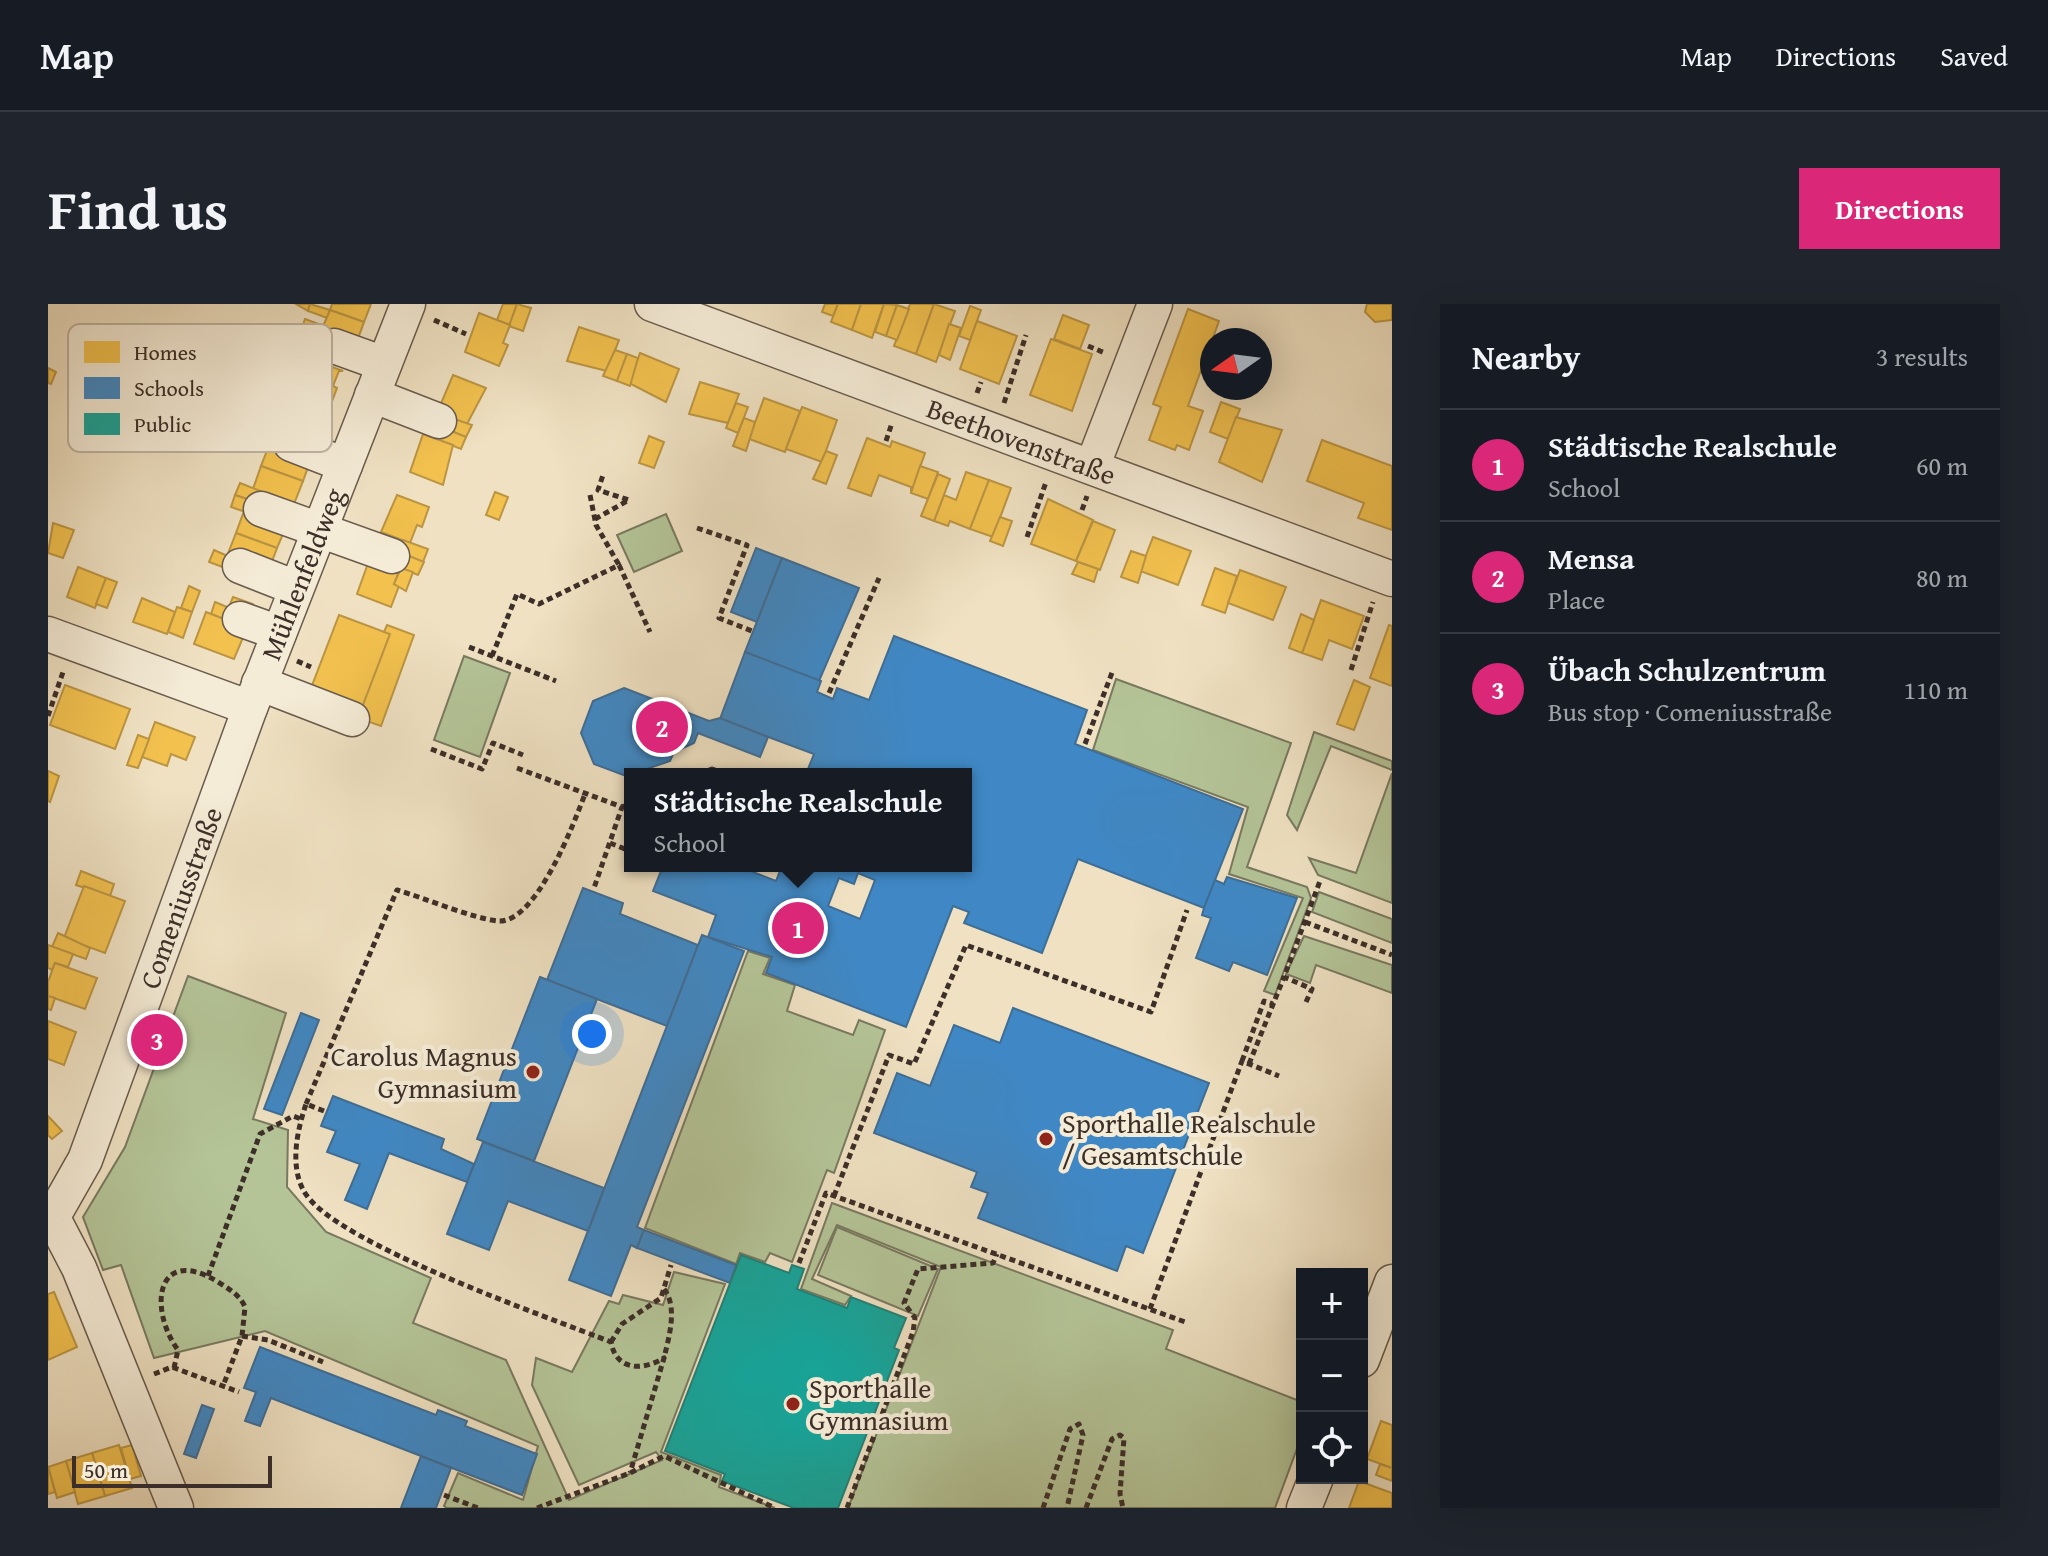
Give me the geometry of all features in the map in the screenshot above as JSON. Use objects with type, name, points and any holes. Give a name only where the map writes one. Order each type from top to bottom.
[{"type":"street","name":"Mühlenfeldweg","points":[[255,696],[408,304]]},
{"type":"street","name":"Beethovenstraße","points":[[652,304],[724,316],[995,431],[1387,577]]},
{"type":"street","points":[[1092,467],[1155,304]]},
{"type":"street","points":[[334,346],[375,389],[436,426]]},
{"type":"street","points":[[312,452],[345,465]]},
{"type":"street","points":[[263,504],[394,550]]},
{"type":"street","points":[[240,566],[296,588]]},
{"type":"street","points":[[240,619],[279,633]]},
{"type":"street","points":[[60,639],[255,696],[352,719]]},
{"type":"street","name":"Comeniusstraße","points":[[159,1507],[127,1386],[79,1268],[51,1222],[85,1160],[255,696]]},
{"type":"street","points":[[1368,1344],[1392,1282]]},
{"type":"street","points":[[1304,1508],[1314,1484]]},
{"type":"path","points":[[995,431],[1026,335]]},
{"type":"path","points":[[1027,537],[1056,454]]},
{"type":"path","points":[[595,519],[629,500],[598,490],[603,475]]},
{"type":"path","points":[[590,495],[595,519],[650,632]]},
{"type":"path","points":[[697,528],[747,545],[719,618],[752,631]]},
{"type":"path","points":[[492,656],[517,594],[539,604],[619,565]]},
{"type":"path","points":[[1351,670],[1387,577]]},
{"type":"path","points":[[829,693],[879,578]]},
{"type":"path","points":[[48,716],[60,639]]},
{"type":"path","points":[[469,647],[556,681]]},
{"type":"path","points":[[1085,744],[1113,670]]},
{"type":"path","points":[[431,749],[482,769],[493,743],[523,755]]},
{"type":"path","points":[[517,768],[622,807],[594,888]]},
{"type":"path","points":[[585,794],[560,858],[518,914],[500,921],[397,890],[306,1104],[296,1146],[298,1173],[306,1194],[332,1218],[400,1256],[611,1342]]},
{"type":"path","points":[[610,843],[624,849]]},
{"type":"path","points":[[1249,1064],[1320,881]]},
{"type":"path","points":[[834,1196],[889,1055],[914,1064],[966,945],[1151,1012],[1187,910]]},
{"type":"path","points":[[1305,922],[1392,955]]},
{"type":"path","points":[[1284,977],[1312,989],[1306,1002]]},
{"type":"path","points":[[1150,1309],[1264,1001],[1273,1004]]},
{"type":"path","points":[[1242,1061],[1279,1076]]},
{"type":"path","points":[[306,1104],[324,1111]]},
{"type":"path","points":[[208,1276],[260,1134],[293,1116],[301,1119]]},
{"type":"path","points":[[799,1263],[826,1193],[1188,1323]]},
{"type":"path","points":[[847,1508],[913,1332],[915,1318],[904,1303],[918,1269],[993,1263],[997,1254]]},
{"type":"path","points":[[664,1358],[644,1368],[631,1366],[615,1357],[611,1342],[622,1324],[661,1298],[671,1265]]},
{"type":"path","points":[[174,1368],[178,1350],[163,1322],[159,1294],[165,1282],[177,1271],[193,1271],[208,1276],[242,1300],[245,1307],[242,1336],[223,1386]]},
{"type":"path","points":[[630,1473],[671,1326],[669,1296],[663,1289]]},
{"type":"path","points":[[242,1336],[268,1340],[323,1362]]},
{"type":"path","points":[[127,1386],[174,1368],[239,1392]]},
{"type":"path","points":[[1043,1508],[1070,1429],[1079,1424],[1083,1435],[1067,1508]]},
{"type":"path","points":[[1086,1508],[1112,1439],[1120,1435],[1124,1438],[1120,1494],[1123,1508]]},
{"type":"path","points":[[537,1508],[630,1473],[664,1456],[775,1508]]},
{"type":"path","points":[[444,1495],[478,1508]]},
{"type":"green space","points":[[666,514],[682,551],[634,572],[617,535]]},
{"type":"green space","points":[[464,656],[510,673],[480,757],[434,740]]},
{"type":"green space","points":[[1116,679],[1291,743],[1247,867],[1307,887],[1311,898],[1275,995],[1264,991],[1303,898],[1229,874],[1248,807],[1093,750]]},
{"type":"green space","points":[[1314,732],[1392,761],[1392,770],[1331,746],[1297,830],[1287,815]]},
{"type":"green space","points":[[1392,773],[1392,903],[1318,875],[1309,858],[1356,873]]},
{"type":"green space","points":[[1319,892],[1392,919],[1392,943],[1312,912]]},
{"type":"green space","points":[[1304,936],[1392,965],[1392,993],[1316,965],[1310,983],[1286,974]]},
{"type":"green space","points":[[748,951],[770,958],[763,974],[795,985],[787,1011],[853,1035],[859,1020],[885,1030],[834,1173],[827,1170],[792,1262],[770,1253],[765,1262],[740,1253],[736,1264],[645,1228]]},
{"type":"green space","points":[[188,976],[286,1013],[253,1119],[288,1130],[287,1187],[326,1232],[431,1278],[413,1323],[506,1360],[569,1500],[662,1460],[656,1452],[579,1485],[532,1385],[536,1358],[572,1372],[609,1301],[619,1304],[623,1295],[663,1305],[674,1272],[725,1284],[661,1452],[721,1475],[719,1487],[775,1508],[447,1508],[444,1506],[458,1473],[523,1500],[538,1446],[265,1331],[154,1358],[121,1265],[103,1270],[83,1217],[125,1147]]},
{"type":"green space","points":[[832,1203],[1173,1330],[1166,1349],[1296,1400],[1296,1451],[1275,1508],[848,1508],[941,1267],[837,1225],[812,1279],[851,1296],[845,1305],[801,1289]]},
{"type":"green space","points":[[837,1227],[938,1269],[918,1316],[818,1275]]},
{"type":"building: Homes","points":[[296,304],[310,304],[308,311]]},
{"type":"building: Homes","points":[[310,304],[330,310],[327,318],[308,311]]},
{"type":"building: Homes","points":[[332,304],[371,304],[364,322],[330,310]]},
{"type":"building: Homes","points":[[503,304],[517,304],[510,325],[497,320]]},
{"type":"building: Homes","points":[[517,304],[531,308],[523,331],[509,326]]},
{"type":"building: Homes","points":[[825,304],[838,304],[833,316],[822,312]]},
{"type":"building: Homes","points":[[838,304],[861,304],[852,330],[831,322]]},
{"type":"building: Homes","points":[[861,304],[884,304],[872,338],[852,330]]},
{"type":"building: Homes","points":[[884,304],[897,305],[886,336],[875,332]]},
{"type":"building: Homes","points":[[910,304],[934,304],[916,354],[894,346]]},
{"type":"building: Homes","points":[[934,304],[955,311],[936,362],[916,354]]},
{"type":"building: Homes","points":[[1367,304],[1392,304],[1392,320],[1375,322],[1365,312]]},
{"type":"building: Homes","points":[[897,305],[909,309],[897,340],[886,336]]},
{"type":"building: Homes","points":[[970,306],[981,310],[970,340],[959,336]]},
{"type":"building: Homes","points":[[1188,309],[1219,321],[1216,328],[1200,328],[1200,373],[1188,406],[1203,411],[1189,450],[1177,445],[1175,450],[1149,440],[1161,407],[1153,404]]},
{"type":"building: Homes","points":[[330,310],[364,322],[356,344],[332,335],[332,324],[324,324]]},
{"type":"building: Homes","points":[[479,313],[510,325],[503,343],[508,345],[499,366],[465,352]]},
{"type":"building: Homes","points":[[1063,315],[1089,325],[1080,349],[1054,339]]},
{"type":"building: Homes","points":[[977,321],[1017,336],[999,384],[960,369]]},
{"type":"building: Homes","points":[[949,324],[961,328],[950,360],[939,355]]},
{"type":"building: Homes","points":[[579,327],[619,340],[607,371],[567,361]]},
{"type":"building: Homes","points":[[1051,339],[1092,354],[1072,411],[1030,395]]},
{"type":"building: Homes","points":[[615,350],[627,354],[617,381],[603,376]]},
{"type":"building: Homes","points":[[640,353],[679,369],[666,402],[629,383]]},
{"type":"building: Homes","points":[[627,354],[638,358],[630,386],[617,381]]},
{"type":"building: Homes","points":[[332,367],[343,371],[339,371],[333,386],[337,388],[332,401]]},
{"type":"building: Homes","points":[[48,368],[56,372],[51,384],[48,383]]},
{"type":"building: Homes","points":[[453,375],[486,388],[467,424],[437,413]]},
{"type":"building: Homes","points":[[700,382],[739,394],[728,423],[689,414]]},
{"type":"building: Homes","points":[[764,398],[800,411],[785,452],[749,439]]},
{"type":"building: Homes","points":[[1221,402],[1240,409],[1228,439],[1210,432]]},
{"type":"building: Homes","points":[[736,403],[748,407],[738,433],[726,428]]},
{"type":"building: Homes","points":[[802,407],[837,420],[822,462],[786,449]]},
{"type":"building: Homes","points":[[446,416],[472,425],[466,437],[441,427]]},
{"type":"building: Homes","points":[[1236,417],[1282,430],[1262,482],[1219,462]]},
{"type":"building: Homes","points":[[744,418],[755,422],[746,451],[733,446]]},
{"type":"building: Homes","points":[[441,427],[466,437],[461,449],[436,439]]},
{"type":"building: Homes","points":[[423,434],[453,445],[443,485],[410,472]]},
{"type":"building: Homes","points":[[649,436],[664,442],[654,468],[639,463]]},
{"type":"building: Homes","points":[[867,438],[890,447],[892,441],[925,453],[911,493],[911,487],[879,475],[871,496],[848,488]]},
{"type":"building: Homes","points":[[1322,440],[1392,466],[1392,530],[1358,518],[1364,503],[1307,481]]},
{"type":"building: Homes","points":[[826,451],[837,455],[826,484],[813,479]]},
{"type":"building: Homes","points":[[266,452],[293,452],[311,459],[303,481],[261,466]]},
{"type":"building: Homes","points":[[261,466],[303,481],[294,504],[253,489]]},
{"type":"building: Homes","points":[[920,466],[938,472],[928,499],[911,493]]},
{"type":"building: Homes","points":[[966,472],[989,480],[970,529],[950,521],[948,526],[934,521],[944,495],[956,500]]},
{"type":"building: Homes","points":[[938,474],[950,479],[934,521],[921,516]]},
{"type":"building: Homes","points":[[989,480],[1011,488],[993,537],[970,529]]},
{"type":"building: Homes","points":[[240,483],[263,492],[259,503],[235,495]]},
{"type":"building: Homes","points":[[495,492],[508,497],[499,520],[486,515]]},
{"type":"building: Homes","points":[[235,495],[259,503],[254,515],[231,507]]},
{"type":"building: Homes","points":[[397,495],[429,507],[422,527],[417,525],[410,543],[381,532]]},
{"type":"building: Homes","points":[[1048,499],[1093,520],[1076,561],[1031,544]]},
{"type":"building: Homes","points":[[244,511],[286,527],[277,548],[236,533]]},
{"type":"building: Homes","points":[[1000,517],[1012,521],[1003,546],[990,541]]},
{"type":"building: Homes","points":[[1093,521],[1115,530],[1100,570],[1076,561]]},
{"type":"building: Homes","points":[[53,523],[74,530],[63,558],[48,553]]},
{"type":"building: Homes","points":[[236,533],[277,548],[268,572],[227,556]]},
{"type":"building: Homes","points":[[1153,537],[1191,551],[1178,585],[1140,571]]},
{"type":"building: Homes","points":[[403,540],[428,549],[423,562],[399,552]]},
{"type":"building: Homes","points":[[214,550],[237,560],[233,571],[209,562]]},
{"type":"building: Homes","points":[[1131,551],[1146,556],[1138,583],[1121,577]]},
{"type":"building: Homes","points":[[399,552],[424,562],[418,575],[401,568]]},
{"type":"building: Homes","points":[[371,555],[401,566],[394,584],[399,586],[391,607],[357,594]]},
{"type":"building: Homes","points":[[1078,562],[1098,569],[1094,582],[1072,574]]},
{"type":"building: Homes","points":[[78,567],[106,578],[95,608],[67,597]]},
{"type":"building: Homes","points":[[401,568],[413,572],[406,591],[394,584]]},
{"type":"building: Homes","points":[[1215,568],[1237,576],[1225,613],[1202,605]]},
{"type":"building: Homes","points":[[1240,570],[1286,587],[1273,620],[1228,603]]},
{"type":"building: Homes","points":[[106,578],[117,582],[107,608],[96,604]]},
{"type":"building: Homes","points":[[189,586],[200,591],[192,612],[181,608]]},
{"type":"building: Homes","points":[[233,597],[253,604],[249,614],[229,607]]},
{"type":"building: Homes","points":[[142,598],[175,612],[167,634],[133,622]]},
{"type":"building: Homes","points":[[1321,600],[1364,616],[1352,649],[1329,640],[1322,660],[1302,653]]},
{"type":"building: Homes","points":[[215,602],[237,611],[233,623],[211,614]]},
{"type":"building: Homes","points":[[177,607],[192,612],[183,638],[168,632]]},
{"type":"building: Homes","points":[[206,612],[247,628],[234,659],[194,644]]},
{"type":"building: Homes","points":[[1301,614],[1314,620],[1302,653],[1289,648]]},
{"type":"building: Homes","points":[[339,615],[390,634],[360,715],[308,696]]},
{"type":"building: Homes","points":[[387,625],[414,635],[381,726],[358,718],[390,634],[384,632]]},
{"type":"building: Homes","points":[[1389,625],[1392,626],[1392,686],[1370,678]]},
{"type":"building: Homes","points":[[1354,680],[1370,687],[1354,730],[1337,724]]},
{"type":"building: Homes","points":[[65,685],[130,709],[115,749],[50,725]]},
{"type":"building: Homes","points":[[155,722],[195,737],[186,760],[171,754],[167,766],[142,757]]},
{"type":"building: Homes","points":[[138,735],[149,739],[138,768],[127,765]]},
{"type":"building: Homes","points":[[48,771],[59,776],[50,802],[48,801]]},
{"type":"building: Homes","points":[[81,871],[114,884],[110,896],[76,885]]},
{"type":"building: Homes","points":[[84,886],[125,901],[105,953],[64,938]]},
{"type":"building: Homes","points":[[58,933],[90,948],[86,959],[52,947]]},
{"type":"building: Homes","points":[[48,945],[73,954],[68,967],[55,963],[52,970],[48,968]]},
{"type":"building: Homes","points":[[55,963],[97,978],[85,1009],[48,996],[48,982]]},
{"type":"building: Homes","points":[[48,996],[55,998],[51,1010],[48,1009]]},
{"type":"building: Homes","points":[[48,1021],[76,1032],[64,1065],[48,1059]]},
{"type":"building: Homes","points":[[48,1116],[62,1131],[52,1139],[48,1135]]},
{"type":"building: Homes","points":[[54,1292],[77,1347],[48,1360],[48,1294]]},
{"type":"building: Homes","points":[[1381,1421],[1392,1425],[1392,1468],[1368,1459]]},
{"type":"building: Homes","points":[[119,1445],[132,1488],[105,1496],[92,1453]]},
{"type":"building: Homes","points":[[132,1445],[141,1476],[130,1479],[121,1448]]},
{"type":"building: Homes","points":[[92,1453],[105,1496],[78,1504],[66,1461]]},
{"type":"building: Homes","points":[[66,1461],[75,1492],[57,1498],[48,1467]]},
{"type":"building: Homes","points":[[1380,1464],[1392,1468],[1392,1481],[1376,1475]]},
{"type":"building: Homes","points":[[48,1466],[55,1492],[48,1494]]},
{"type":"building: Homes","points":[[1358,1484],[1392,1493],[1392,1508],[1349,1508]]},
{"type":"building: Schools","points":[[756,548],[782,558],[757,622],[731,612]]},
{"type":"building: Schools","points":[[782,558],[859,588],[819,681],[745,652]]},
{"type":"building: Schools","points":[[894,636],[1087,710],[1075,744],[1243,809],[1204,908],[1078,859],[1042,953],[964,923],[969,912],[953,906],[906,1027],[766,973],[772,957],[708,937],[716,915],[653,891],[661,872],[753,872],[776,881],[780,872],[972,872],[972,768],[808,768],[814,754],[720,719],[745,652],[821,681],[817,692],[833,699],[837,688],[869,700]],"holes":[[[858,873],[875,880],[860,919],[828,906],[839,878],[854,884]]]},
{"type":"building: Schools","points":[[624,688],[709,721],[720,718],[768,737],[760,757],[698,733],[694,743],[674,752],[670,761],[649,768],[624,768],[624,775],[594,764],[581,733],[593,701]]},
{"type":"building: Schools","points":[[1227,877],[1297,898],[1267,975],[1233,962],[1229,971],[1196,958],[1211,918],[1202,915],[1204,908],[1215,880],[1224,884]]},
{"type":"building: Schools","points":[[583,888],[623,903],[620,914],[698,945],[667,1026],[547,980]]},
{"type":"building: Schools","points":[[702,935],[744,951],[637,1227],[644,1230],[637,1248],[631,1245],[611,1296],[569,1280]]},
{"type":"building: Schools","points":[[540,977],[597,999],[534,1161],[477,1139]]},
{"type":"building: Schools","points":[[1013,1008],[1209,1083],[1143,1253],[1126,1246],[1117,1271],[978,1218],[988,1193],[971,1187],[977,1172],[874,1133],[897,1073],[930,1086],[954,1025],[1000,1043]]},
{"type":"building: Schools","points":[[301,1013],[319,1020],[282,1115],[264,1109]]},
{"type":"building: Schools","points":[[333,1096],[444,1139],[441,1149],[474,1164],[467,1182],[389,1153],[367,1209],[345,1200],[360,1164],[327,1152],[336,1131],[321,1126]]},
{"type":"building: Schools","points":[[483,1142],[604,1188],[588,1231],[508,1201],[489,1250],[447,1234]]},
{"type":"building: Schools","points":[[644,1230],[736,1265],[730,1283],[637,1248]]},
{"type":"building: Schools","points":[[260,1347],[436,1415],[438,1410],[467,1421],[465,1426],[537,1454],[522,1495],[271,1398],[260,1426],[245,1421],[256,1392],[244,1388]]},
{"type":"building: Schools","points":[[202,1405],[214,1409],[196,1458],[184,1454]]},
{"type":"building: Schools","points":[[421,1456],[451,1468],[436,1508],[401,1508]]},
{"type":"building: Public","points":[[741,1255],[789,1273],[792,1265],[804,1269],[797,1289],[847,1308],[851,1297],[906,1318],[894,1348],[899,1350],[838,1508],[794,1508],[722,1481],[725,1474],[665,1451]]},
{"type":"place","name":"Mensa","points":[[662,727]]},
{"type":"place","name":"Städtische Realschule","points":[[798,928]]},
{"type":"place","name":"Übach Schulzentrum","points":[[157,1040]]},
{"type":"place","name":"Carolus Magnus Gymnasium","points":[[533,1072]]},
{"type":"place","name":"Sporthalle Realschule / Gesamtschule","points":[[1046,1139]]},
{"type":"place","name":"Sporthalle Gymnasium","points":[[793,1404]]}]
